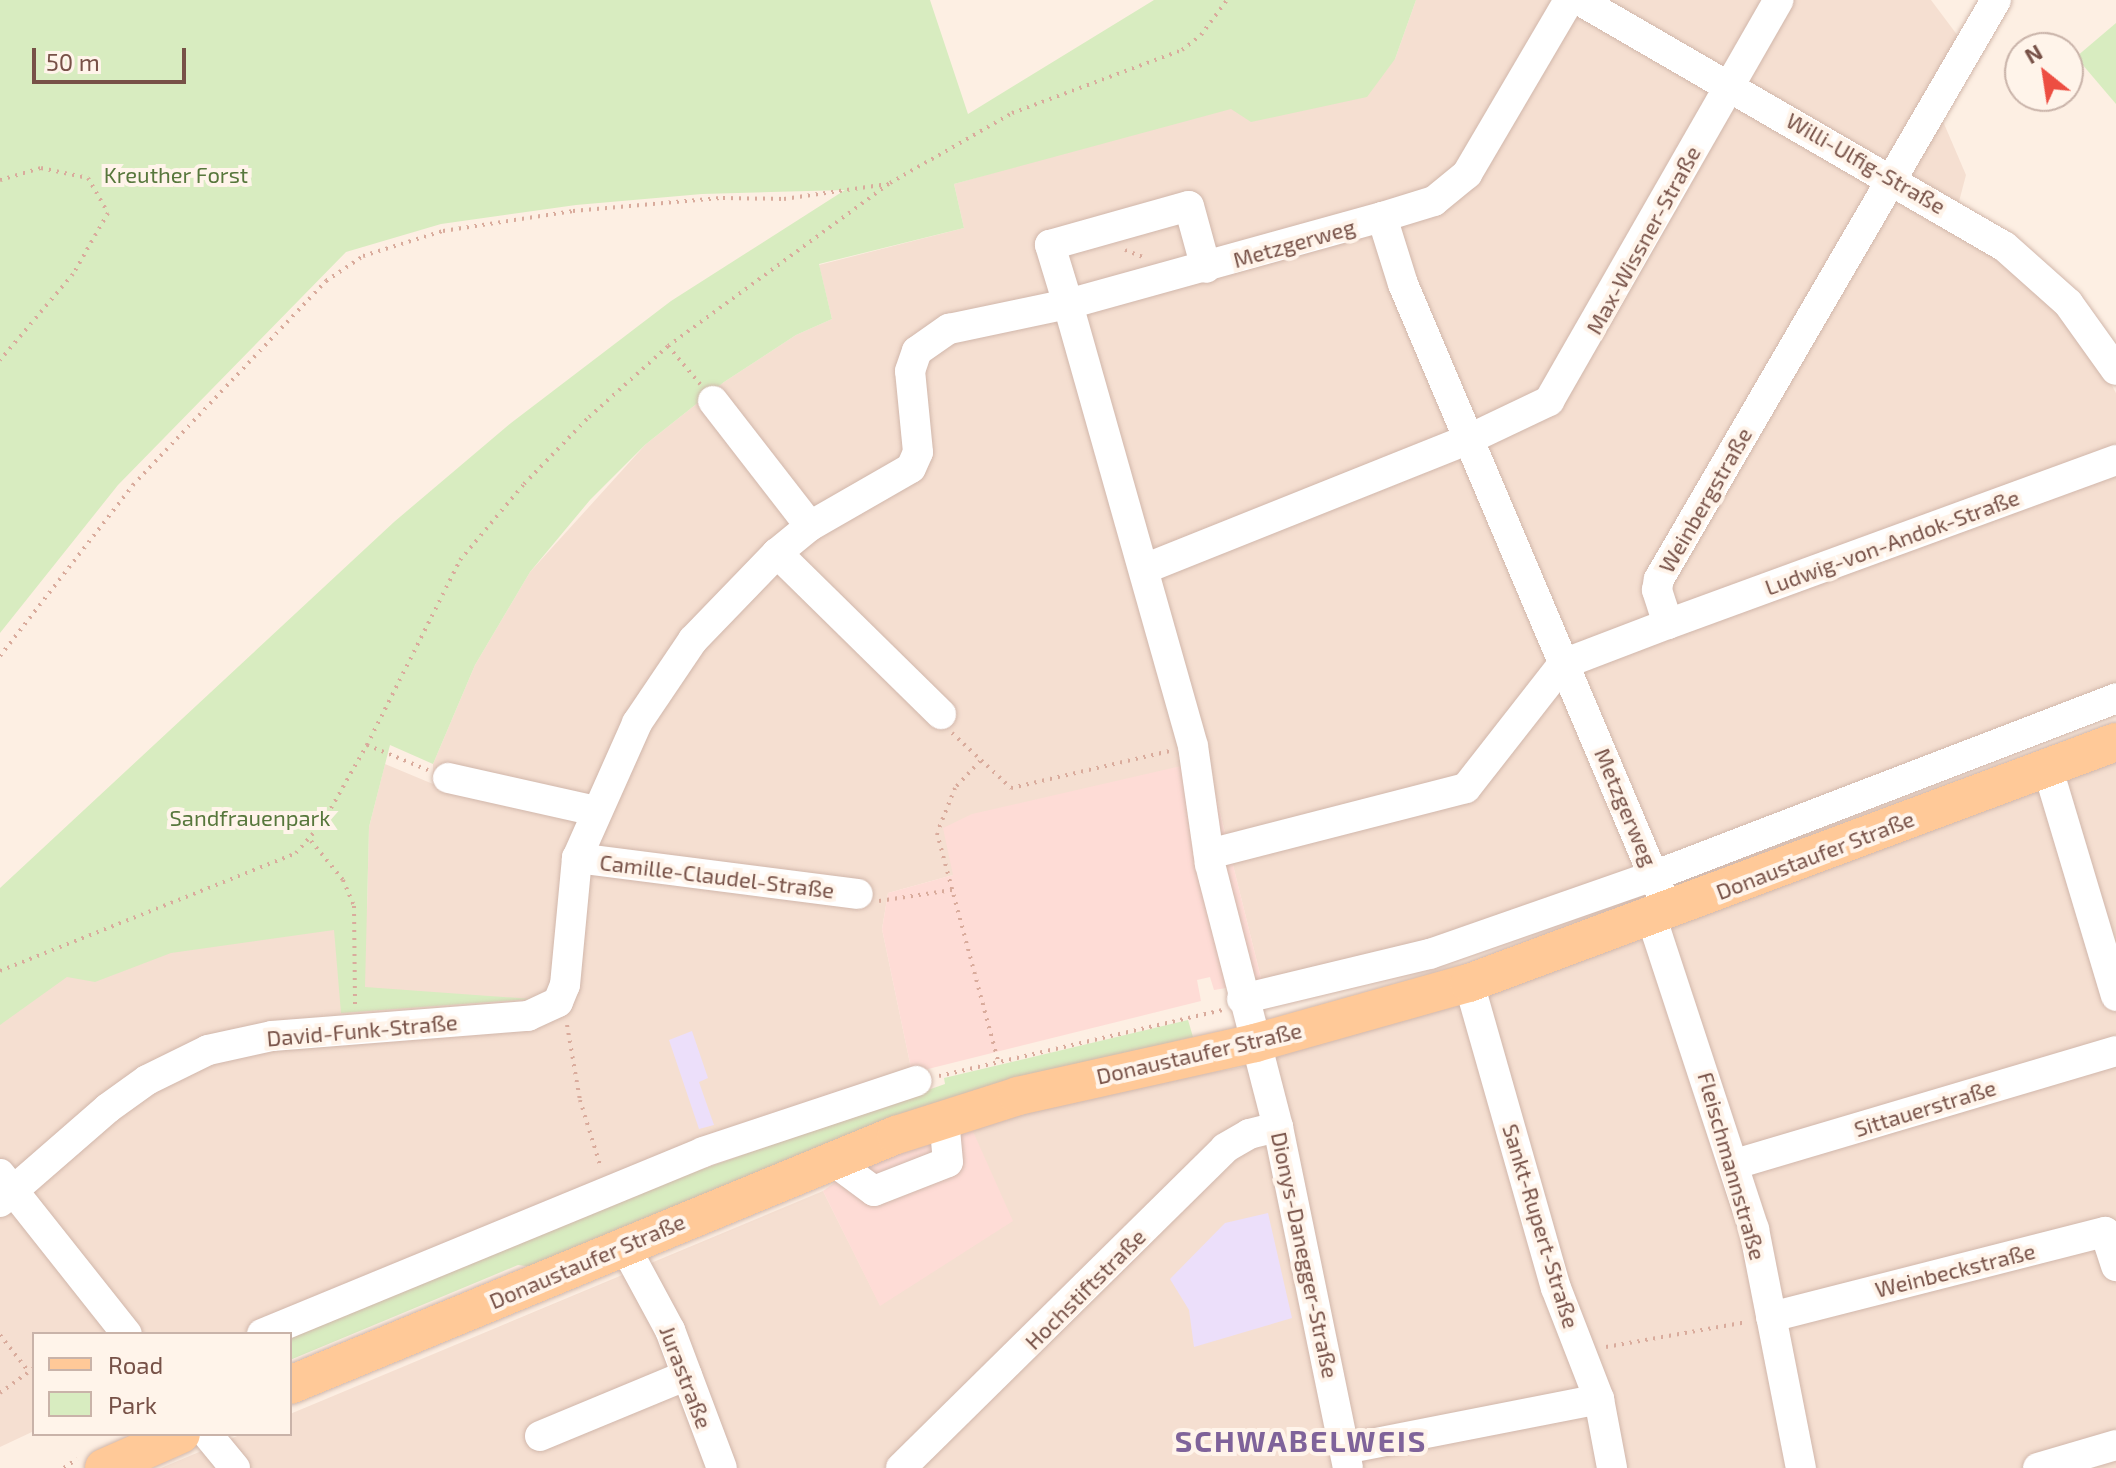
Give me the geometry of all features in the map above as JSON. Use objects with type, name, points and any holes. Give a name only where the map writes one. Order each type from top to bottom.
[{"type":"main road","name":"Donaustaufer Straße","points":[[292,1384],[626,1250],[832,1160],[944,1119],[1093,1078],[1255,1043],[1469,983],[2116,742]]},
{"type":"main road","points":[[104,1468],[176,1436]]},
{"type":"street","points":[[1382,217],[1434,201],[1467,174],[1569,0]]},
{"type":"street","name":"Willi-Ulfig-Straße","points":[[1579,0],[2004,246],[2042,277],[2091,331],[2116,370]]},
{"type":"street","name":"Max-Wissner-Straße","points":[[1469,439],[1537,409],[1561,386],[1779,0]]},
{"type":"street","name":"Weinbergstraße","points":[[1668,624],[1659,579],[1996,0]]},
{"type":"street","points":[[1196,271],[1189,206],[1050,245],[1193,746],[1209,854],[1255,1043]]},
{"type":"street","name":"Metzgerweg","points":[[1068,304],[1382,217],[1403,284],[1563,664],[1656,875],[1660,913]]},
{"type":"street","points":[[558,1002],[565,985],[577,858],[614,767],[666,674],[777,553],[810,526],[911,468],[919,431],[910,371],[917,351],[930,337],[1068,304]]},
{"type":"street","points":[[713,401],[810,526]]},
{"type":"street","points":[[1144,569],[1469,439]]},
{"type":"street","name":"Ludwig-von-Andok-Straße","points":[[1668,624],[2116,460]]},
{"type":"street","points":[[777,553],[941,714]]},
{"type":"street","points":[[1209,854],[1466,788],[1563,664],[1668,624]]},
{"type":"street","name":"Donaustaufer Straße","points":[[1243,1002],[1430,954],[1656,875],[2116,698]]},
{"type":"street","points":[[2047,766],[2116,996]]},
{"type":"street","points":[[448,778],[596,811]]},
{"type":"street","name":"Camille-Claudel-Straße","points":[[577,858],[858,894]]},
{"type":"street","name":"Fleischmannstraße","points":[[1660,913],[1735,1164],[1771,1317],[1801,1468]]},
{"type":"street","name":"Sankt-Rupert-Straße","points":[[1469,983],[1556,1288],[1599,1399],[1612,1468]]},
{"type":"street","name":"David-Funk-Straße","points":[[5,1189],[108,1108],[179,1063],[240,1041],[528,1016],[558,1002]]},
{"type":"street","name":"Dionys-Danegger-Straße","points":[[1255,1043],[1278,1127],[1347,1458]]},
{"type":"street","name":"Sittauerstraße","points":[[1735,1164],[2116,1051]]},
{"type":"street","points":[[267,1332],[607,1189],[797,1119],[916,1081]]},
{"type":"street","name":"Hochstiftstraße","points":[[901,1468],[1225,1148],[1249,1134],[1278,1127]]},
{"type":"street","points":[[5,1189],[125,1332]]},
{"type":"street","name":"Weinbeckstraße","points":[[1771,1317],[2105,1232],[2116,1266]]},
{"type":"street","name":"Jurastraße","points":[[626,1250],[670,1330],[722,1468]]},
{"type":"street","points":[[540,1436],[687,1375]]},
{"type":"street","points":[[1347,1458],[1599,1399]]},
{"type":"street","points":[[209,1436],[235,1468]]},
{"type":"street","points":[[2038,1468],[2116,1445]]},
{"type":"path","points":[[0,971],[296,853],[311,841],[367,745],[460,560],[534,473],[668,346],[890,183],[1012,113],[1182,50],[1201,35],[1227,0]]},
{"type":"path","points":[[0,180],[41,168],[88,178],[108,213],[73,274],[0,360]]},
{"type":"path","points":[[0,656],[133,485],[326,281],[363,256],[443,231],[573,211],[723,198],[784,199],[890,183]]},
{"type":"path","points":[[1086,235],[1196,271]]},
{"type":"path","points":[[668,346],[713,401]]},
{"type":"path","points":[[941,714],[948,730],[1011,788],[1193,746]]},
{"type":"path","points":[[367,745],[448,778]]},
{"type":"path","points":[[980,761],[955,788],[937,833],[998,1061]]},
{"type":"path","points":[[311,841],[343,880],[354,906],[355,1030]]},
{"type":"path","points":[[858,894],[892,903],[952,890]]},
{"type":"path","points":[[558,1002],[567,1021],[580,1100],[607,1189]]},
{"type":"path","points":[[916,1081],[1243,1002]]},
{"type":"path","points":[[1580,1352],[1771,1317]]},
{"type":"path","points":[[0,1335],[31,1370],[0,1393]]},
{"type":"shaded area","points":[[1416,0],[1931,0],[1958,36],[1930,91],[1966,175],[1952,228],[2017,269],[2088,342],[2116,393],[2116,685],[1436,941],[1262,982],[1207,760],[953,875],[888,893],[882,929],[912,1073],[498,1223],[246,1332],[32,1332],[32,1432],[0,1447],[0,988],[367,910],[369,827],[385,764],[433,784],[433,764],[475,665],[530,572],[646,444],[724,382],[796,335],[832,319],[819,265],[964,228],[954,184],[1395,59]]},
{"type":"shaded area","points":[[1207,760],[1262,982],[1214,990],[1210,977],[1197,980],[1201,1001],[912,1073],[882,929],[888,893],[953,875],[943,828],[972,814]]},
{"type":"shaded area","points":[[2116,761],[2116,1468],[161,1468],[237,1436],[292,1436],[292,1413],[823,1191],[880,1305],[971,1127],[1099,1092],[1238,1068],[1409,1018]]},
{"type":"shaded area","points":[[692,1031],[708,1078],[699,1082],[714,1125],[699,1129],[669,1040]]},
{"type":"shaded area","points":[[971,1127],[1013,1221],[880,1306],[823,1191],[858,1166]]},
{"type":"shaded area","points":[[1268,1213],[1292,1318],[1194,1347],[1189,1310],[1170,1279],[1225,1223]]},
{"type":"green space","points":[[0,0],[930,0],[968,114],[1154,0],[1416,0],[1395,59],[1367,97],[1251,122],[1231,109],[954,184],[964,228],[819,264],[832,319],[796,335],[724,382],[646,444],[590,500],[530,572],[475,665],[433,764],[390,745],[369,827],[365,987],[532,999],[341,1013],[334,930],[171,953],[95,982],[67,977],[0,1025],[0,888],[394,522],[511,423],[671,301],[845,190],[702,194],[576,205],[441,224],[346,252],[118,485],[0,633]]},
{"type":"green space","points":[[2116,23],[2116,104],[2084,66],[2084,50]]},
{"type":"green space","points":[[1188,1020],[1193,1037],[998,1084],[534,1267],[518,1265],[292,1359],[292,1333],[578,1213],[945,1084],[944,1078]]},
{"type":"district","name":"SCHWABELWEIS","points":[[1301,1440]]},
{"type":"park label","name":"Kreuther Forst","points":[[176,175]]},
{"type":"park label","name":"Sandfrauenpark","points":[[250,818]]}]
